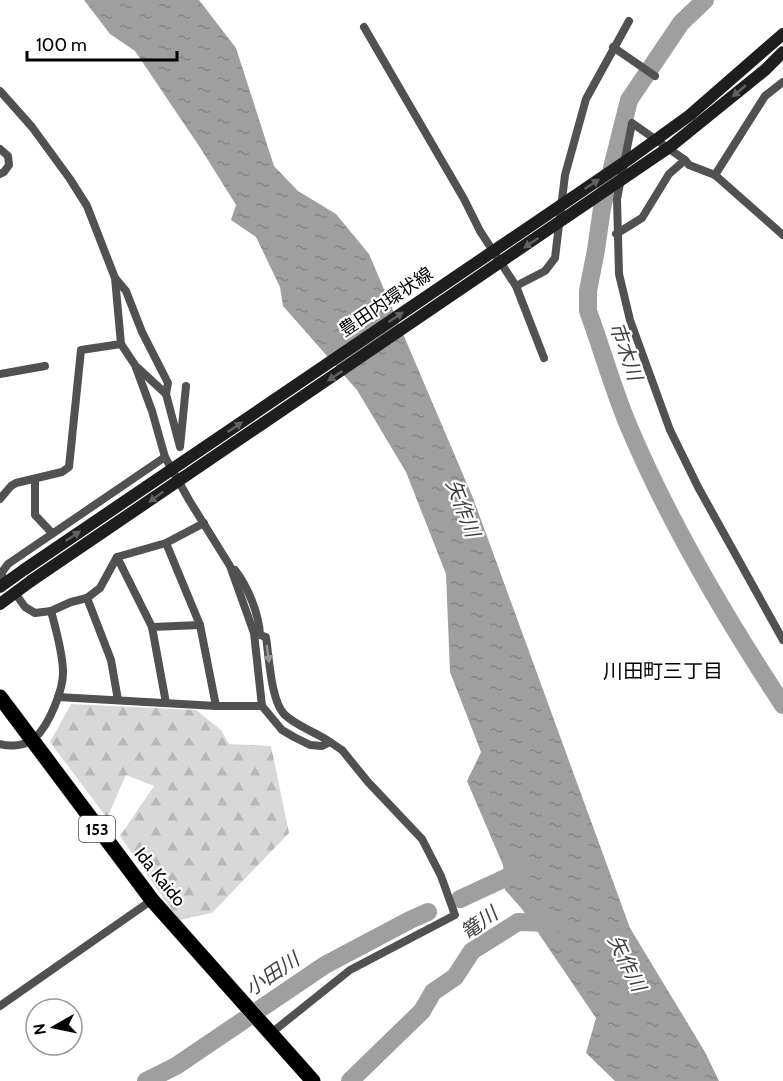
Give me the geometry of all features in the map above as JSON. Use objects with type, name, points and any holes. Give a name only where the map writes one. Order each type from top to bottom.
[{"type":"highway","name":"Ida Kaido","points":[[0,697],[152,900],[275,1039]]},
{"type":"highway","name":"153","points":[[275,1039],[313,1081]]},
{"type":"street","points":[[516,286],[545,271],[555,258],[565,175],[586,99],[628,21]]},
{"type":"street","points":[[364,27],[464,199],[480,231],[516,286],[544,358]]},
{"type":"street","name":"豊田内環状線","points":[[0,604],[15,593],[28,575],[690,115],[783,34]]},
{"type":"street","points":[[613,47],[655,76]]},
{"type":"street","name":"豊田内環状線","points":[[2,586],[28,575],[143,507],[186,474],[537,239],[671,146],[765,70],[783,52]]},
{"type":"street","points":[[715,175],[765,96],[783,82]]},
{"type":"street","points":[[0,91],[32,127],[70,178],[87,206],[115,278],[121,344],[135,365],[166,394]]},
{"type":"street","points":[[783,235],[715,175],[689,165],[686,160],[632,123],[617,199],[616,234],[619,274],[630,320],[670,430],[698,487],[783,640]]},
{"type":"street","points":[[0,148],[8,156],[9,165],[0,174]]},
{"type":"street","points":[[616,234],[642,218],[669,174],[686,160]]},
{"type":"street","points":[[115,278],[126,291],[142,332],[168,382],[166,394],[180,447],[186,386]]},
{"type":"street","points":[[0,499],[16,483],[62,472],[69,467],[81,350],[121,344]]},
{"type":"street","points":[[135,365],[152,411],[165,457],[230,566],[254,633],[262,706],[282,729],[310,745],[322,746],[330,742]]},
{"type":"street","points":[[0,374],[45,366]]},
{"type":"street","points":[[2,586],[2,572],[8,564],[165,457]]},
{"type":"street","points":[[35,479],[35,515],[52,533]]},
{"type":"street","points":[[15,593],[25,607],[35,613],[51,611],[87,598],[100,588],[117,556],[166,543],[204,523]]},
{"type":"street","points":[[166,543],[200,625],[216,706]]},
{"type":"street","points":[[117,556],[152,627],[166,703]]},
{"type":"street","points":[[230,566],[237,572],[247,590],[259,624],[260,635],[266,637],[277,705],[292,721],[342,750],[368,782],[422,839],[441,876],[455,915],[350,970],[275,1039]]},
{"type":"street","points":[[87,598],[111,660],[118,700]]},
{"type":"street","points":[[0,744],[10,747],[33,740],[43,730],[58,697],[63,670],[59,639],[51,611]]},
{"type":"street","points":[[152,627],[200,625]]},
{"type":"street","points":[[58,697],[216,706],[262,706]]},
{"type":"street","points":[[0,1006],[152,900]]},
{"type":"green space","points":[[71,704],[196,710],[221,730],[229,744],[271,746],[289,833],[212,913],[179,920],[120,836],[154,786],[126,775],[107,818],[50,742]]},
{"type":"water","name":"矢作川","points":[[84,0],[199,0],[236,48],[274,166],[298,191],[336,214],[369,254],[473,498],[630,928],[705,1052],[719,1081],[615,1081],[586,1053],[596,1018],[522,909],[505,890],[503,865],[467,781],[481,752],[450,672],[446,574],[406,472],[357,390],[283,306],[280,287],[256,237],[231,220],[236,205],[135,51],[110,34]]},
{"type":"waterway","name":"市木川","points":[[705,0],[681,23],[629,100],[602,208],[588,291],[588,311],[623,413],[662,499],[720,604],[783,705]]},
{"type":"waterway","name":"小田川","points":[[460,899],[527,868]]},
{"type":"waterway","name":"小田川","points":[[146,1081],[176,1066],[325,965],[428,912]]},
{"type":"waterway","name":"篭川","points":[[350,1081],[422,1011],[433,992],[455,977],[472,951],[518,922],[556,923]]},
{"type":"district","name":"川田町三丁目","points":[[663,671]]}]
